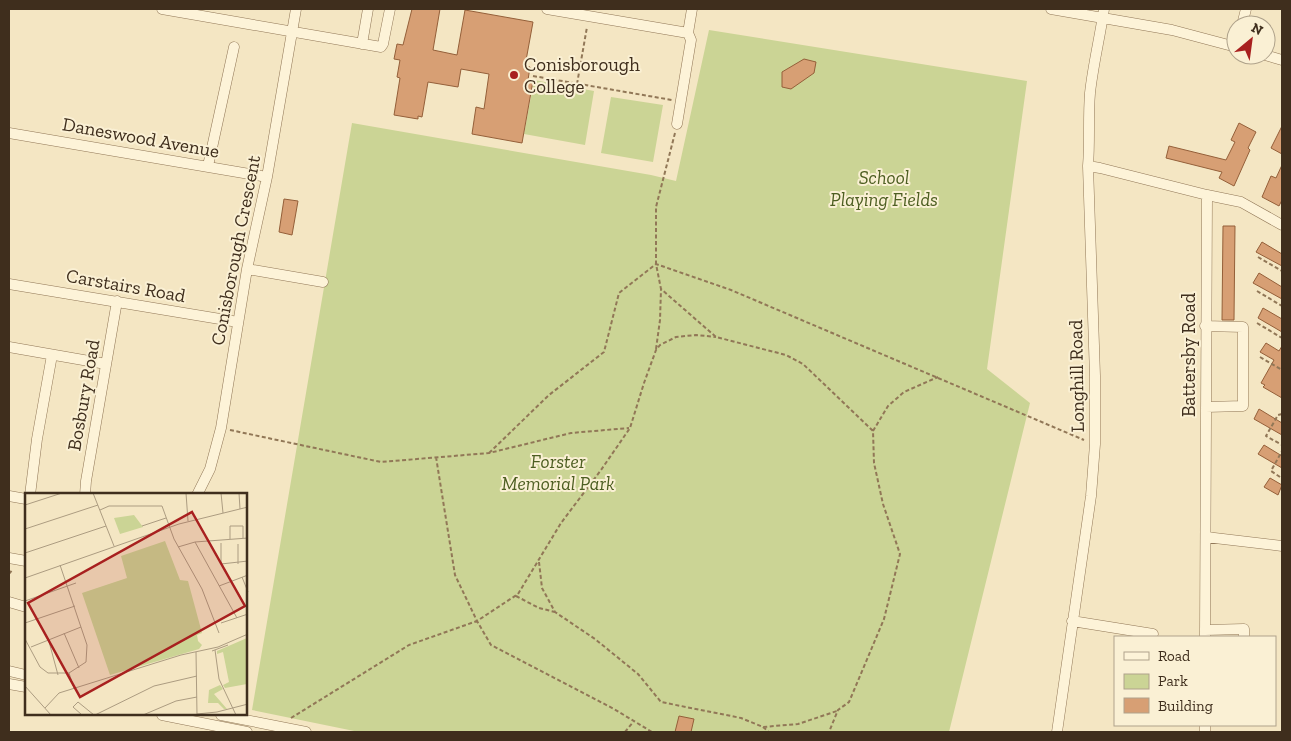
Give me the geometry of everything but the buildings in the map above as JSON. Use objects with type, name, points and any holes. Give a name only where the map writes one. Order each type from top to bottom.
[{"type":"street","points":[[162,9],[381,47],[390,9]]},
{"type":"street","name":"Conisborough Crescent","points":[[198,493],[210,469],[221,428],[247,269],[267,176],[296,9]]},
{"type":"street","points":[[358,43],[368,9]]},
{"type":"street","points":[[547,9],[688,34]]},
{"type":"street","points":[[677,124],[691,40],[688,34],[692,9]]},
{"type":"street","points":[[1051,9],[1104,13],[1226,44]]},
{"type":"street","name":"Longhill Road","points":[[1057,732],[1091,496],[1095,444],[1095,376],[1088,166],[1090,92],[1104,13]]},
{"type":"street","points":[[208,166],[234,46]]},
{"type":"street","name":"Daneswood Avenue","points":[[9,132],[267,176]]},
{"type":"street","points":[[1088,166],[1241,202],[1282,225]]},
{"type":"street","name":"Battersby Road","points":[[1205,634],[1207,195]]},
{"type":"street","points":[[247,269],[323,282]]},
{"type":"street","name":"Carstairs Road","points":[[9,284],[238,322]]},
{"type":"street","name":"Bosbury Road","points":[[85,493],[117,301]]},
{"type":"street","points":[[1205,326],[1243,326],[1243,406],[1206,407]]},
{"type":"street","points":[[9,346],[106,364]]},
{"type":"street","points":[[30,493],[36,439],[52,355]]},
{"type":"street","points":[[9,496],[25,499]]},
{"type":"street","points":[[1206,537],[1282,546]]},
{"type":"street","points":[[9,565],[9,558],[25,561]]},
{"type":"street","points":[[9,602],[25,607]]},
{"type":"street","points":[[1072,622],[1153,634]]},
{"type":"street","points":[[1205,634],[1244,630],[1244,636]]},
{"type":"street","points":[[9,671],[25,675]]},
{"type":"street","points":[[9,684],[25,687]]},
{"type":"street","points":[[167,716],[248,732]]},
{"type":"street","points":[[226,716],[306,732]]},
{"type":"path","points":[[577,84],[589,17]]},
{"type":"path","points":[[534,76],[682,102]]},
{"type":"path","points":[[288,720],[409,645],[477,620],[516,595],[539,562],[561,523],[630,428],[656,350],[660,320],[661,289],[656,264],[656,207],[677,124]]},
{"type":"path","points":[[1258,258],[1282,271]]},
{"type":"path","points":[[656,264],[731,290],[1095,444]]},
{"type":"path","points":[[489,453],[549,395],[604,352],[619,293],[656,264]]},
{"type":"path","points":[[661,289],[716,337]]},
{"type":"path","points":[[1257,291],[1282,306]]},
{"type":"path","points":[[1257,323],[1282,338]]},
{"type":"path","points":[[656,350],[660,345],[676,336],[696,335],[716,337],[786,355],[803,364],[873,431]]},
{"type":"path","points":[[1260,357],[1282,370]]},
{"type":"path","points":[[763,727],[798,724],[838,710],[849,702],[884,619],[900,554],[883,504],[874,464],[873,431],[888,406],[904,392],[938,377]]},
{"type":"path","points":[[1282,414],[1278,415],[1266,436],[1282,446]]},
{"type":"path","points":[[221,428],[381,462],[489,453],[571,433],[630,428]]},
{"type":"path","points":[[1280,476],[1271,471],[1282,451]]},
{"type":"path","points":[[436,457],[455,575],[491,646],[614,708],[652,732]]},
{"type":"path","points":[[539,562],[542,588],[555,612]]},
{"type":"path","points":[[516,595],[539,608],[555,612],[595,639],[638,674],[661,702],[741,718],[763,727],[769,732]]},
{"type":"path","points":[[829,732],[838,710]]},
{"type":"path","points":[[626,732],[634,721]]},
{"type":"green space","name":"Forster Memorial Park","points":[[709,30],[1027,81],[987,369],[1030,403],[949,732],[359,732],[252,710],[352,123],[651,175],[676,181]]},
{"type":"green space","points":[[534,80],[594,91],[585,145],[524,134]]},
{"type":"green space","points":[[611,97],[663,105],[653,162],[601,153]]},
{"type":"place","name":"Conisborough College","points":[[514,75]]},
{"type":"park label","name":"School Playing Fields","points":[[884,188]]}]
